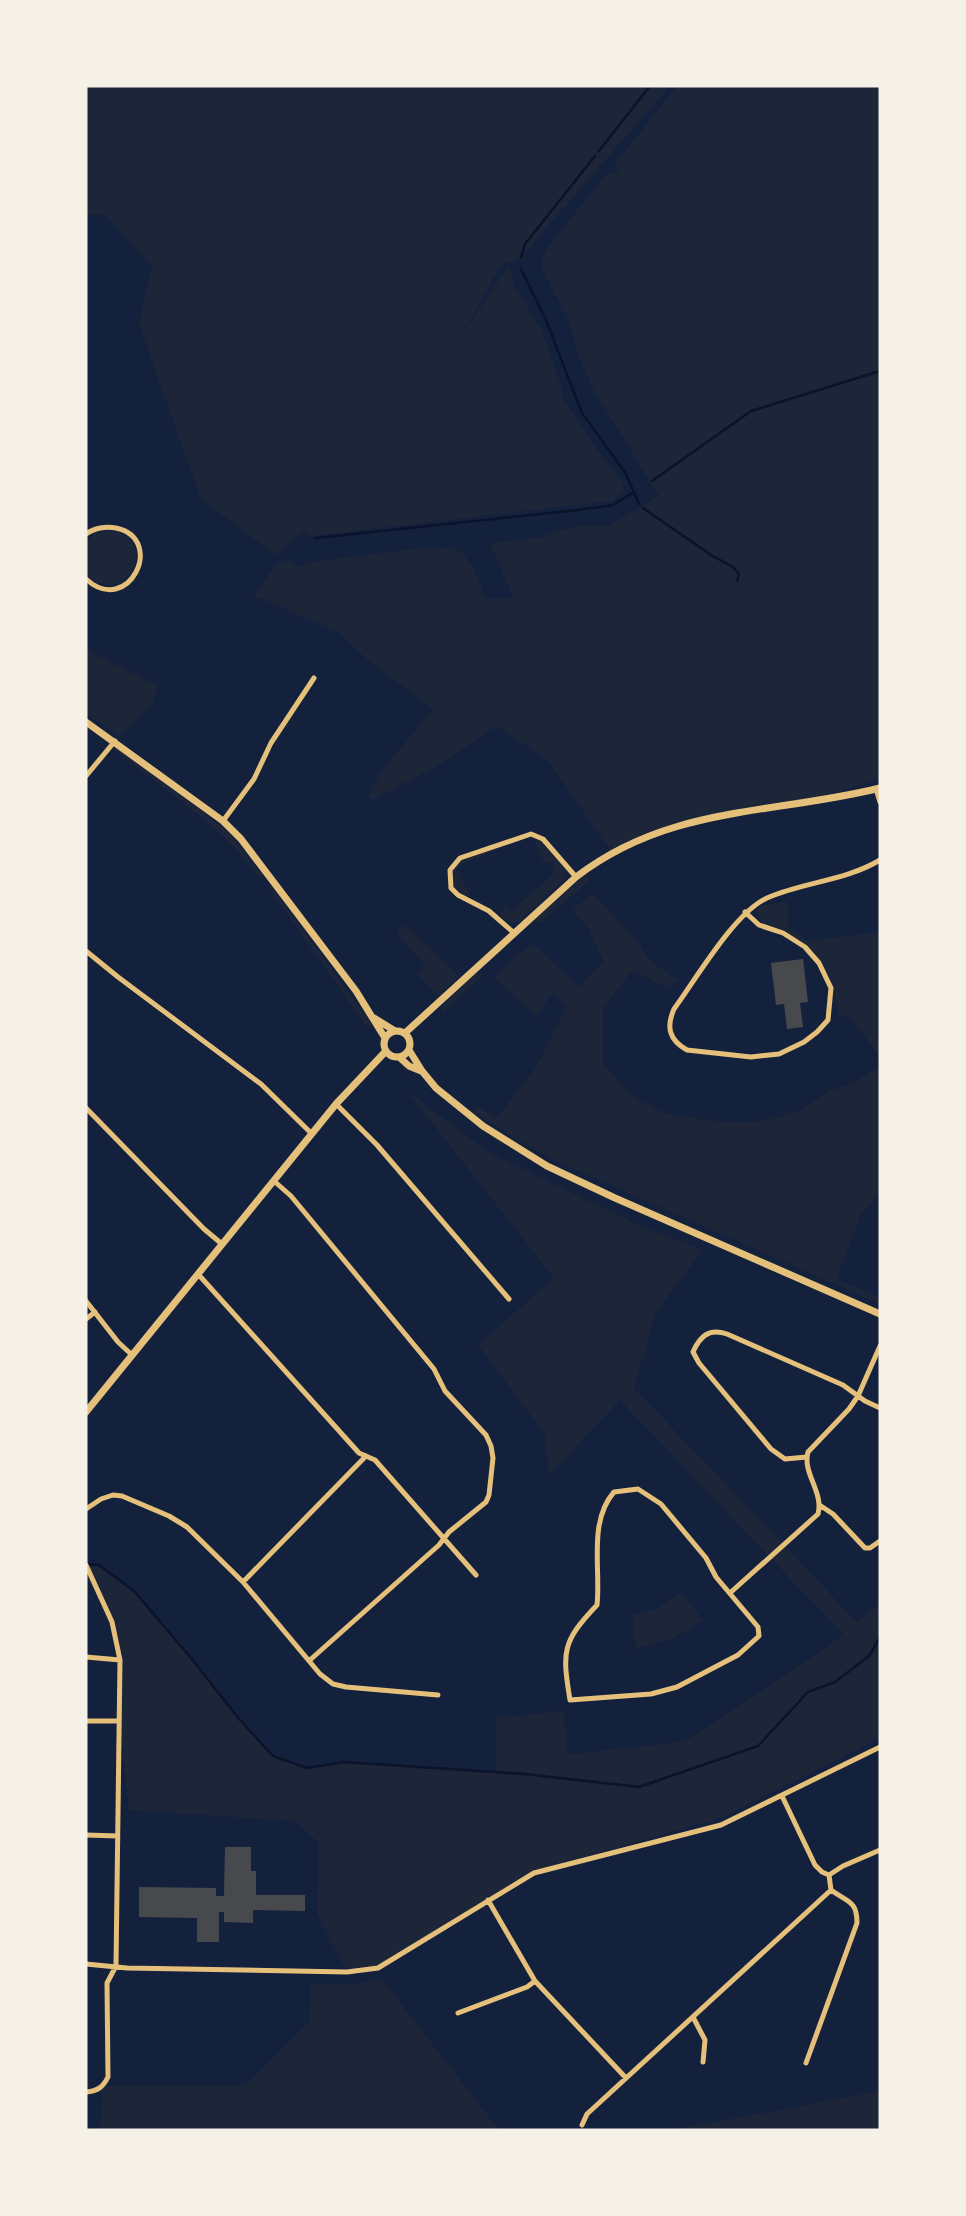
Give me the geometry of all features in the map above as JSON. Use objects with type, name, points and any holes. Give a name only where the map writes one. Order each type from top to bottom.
[{"type":"street","points":[[86,579],[102,588],[112,590],[121,587],[131,581],[142,558],[138,546],[131,535],[122,529],[100,528],[87,533]]},
{"type":"street","points":[[223,821],[254,780],[271,744],[314,678]]},
{"type":"street","points":[[86,722],[115,741],[223,821],[258,859],[374,1018],[394,1031],[405,1033]]},
{"type":"street","points":[[86,776],[115,741]]},
{"type":"street","points":[[405,1033],[576,877],[595,862],[658,831],[708,818],[878,788],[880,802]]},
{"type":"street","points":[[514,933],[490,911],[458,895],[451,888],[450,870],[460,858],[532,834],[543,839],[576,877]]},
{"type":"street","points":[[745,912],[759,925],[783,933],[805,947],[819,964],[831,988],[828,1020],[804,1042],[779,1054],[751,1057],[686,1050],[677,1045],[671,1037],[668,1022],[674,1009],[745,912],[768,897],[846,875],[880,860]]},
{"type":"street","points":[[86,951],[118,978],[261,1084],[312,1134]]},
{"type":"street","points":[[374,1018],[376,1027],[385,1038],[386,1051],[392,1056],[399,1056],[408,1050],[410,1042],[405,1033]]},
{"type":"street","points":[[385,1038],[394,1031]]},
{"type":"street","points":[[408,1050],[436,1088],[483,1126],[548,1166],[615,1198],[880,1314]]},
{"type":"street","points":[[86,1412],[336,1104],[386,1051]]},
{"type":"street","points":[[399,1056],[409,1066],[422,1071]]},
{"type":"street","points":[[336,1104],[377,1145],[509,1299]]},
{"type":"street","points":[[86,1108],[204,1229],[222,1244]]},
{"type":"street","points":[[274,1181],[291,1196],[434,1369],[445,1391],[486,1436],[492,1446],[493,1458],[489,1495],[486,1502],[449,1532],[445,1539],[310,1660]]},
{"type":"street","points":[[198,1274],[359,1453],[375,1460],[476,1575]]},
{"type":"street","points":[[86,1301],[132,1355]]},
{"type":"street","points":[[86,1319],[95,1312]]},
{"type":"street","points":[[807,1457],[784,1459],[771,1448],[699,1363],[693,1352],[700,1338],[707,1333],[727,1334],[843,1385],[880,1408]]},
{"type":"street","points":[[730,1592],[818,1514],[820,1498],[807,1457],[810,1450],[849,1409],[858,1396],[880,1346]]},
{"type":"street","points":[[243,1582],[366,1456]]},
{"type":"street","points":[[638,1489],[661,1504],[706,1558],[716,1577],[730,1592],[758,1627],[759,1636],[738,1655],[677,1687],[662,1692],[570,1700],[567,1643],[572,1633],[597,1605],[599,1530],[606,1501],[614,1492],[638,1489]]},
{"type":"street","points":[[86,1509],[101,1499],[113,1495],[122,1496],[169,1516],[187,1527],[243,1582],[320,1674],[333,1684],[346,1687],[438,1695]]},
{"type":"street","points":[[820,1506],[833,1514],[865,1548],[870,1548],[880,1541]]},
{"type":"street","points":[[86,2092],[97,2091],[103,2086],[108,2077],[107,1983],[116,1966],[120,1660],[112,1622],[87,1567]]},
{"type":"street","points":[[86,1657],[120,1660]]},
{"type":"street","points":[[86,1721],[119,1721]]},
{"type":"street","points":[[86,1964],[127,1968],[366,1971],[378,1968],[534,1873],[546,1868],[721,1824],[880,1747]]},
{"type":"street","points":[[782,1796],[815,1865],[822,1872],[829,1875]]},
{"type":"street","points":[[86,1835],[118,1836]]},
{"type":"street","points":[[829,1875],[843,1866],[880,1850]]},
{"type":"street","points":[[829,1875],[831,1890]]},
{"type":"street","points":[[582,2125],[587,2114],[831,1890]]},
{"type":"street","points":[[806,2063],[857,1923],[857,1911],[854,1904],[831,1890]]},
{"type":"street","points":[[488,1900],[535,1980],[626,2078]]},
{"type":"street","points":[[458,2013],[527,1987],[535,1980]]},
{"type":"street","points":[[693,2017],[705,2040],[703,2062]]},
{"type":"shaded area","points":[[86,86],[670,86],[521,257],[501,265],[460,338],[507,268],[511,270],[514,286],[541,329],[560,382],[563,398],[593,444],[619,478],[625,492],[611,501],[313,536],[307,535],[304,530],[276,555],[201,499],[139,324],[152,266],[104,214],[86,215]]},
{"type":"shaded area","points":[[677,86],[880,86],[880,780],[785,805],[708,818],[612,853],[547,759],[496,726],[439,765],[372,800],[368,797],[380,773],[433,709],[368,660],[339,633],[265,600],[253,597],[277,563],[287,560],[301,567],[306,563],[360,555],[447,548],[457,550],[467,559],[486,599],[514,598],[490,544],[543,537],[577,526],[608,526],[659,496],[593,389],[579,357],[569,320],[542,269],[542,259],[550,244],[608,172],[614,174],[618,172],[615,164]]},
{"type":"shaded area","points":[[112,530],[127,538],[135,549],[136,560],[131,572],[123,580],[111,585],[99,583],[86,573],[86,542],[94,534]]},
{"type":"shaded area","points":[[86,650],[158,686],[153,702],[120,736],[86,714]]},
{"type":"shaded area","points":[[112,749],[116,749],[193,804],[232,836],[262,875],[262,878],[259,877],[227,840],[209,824]]},
{"type":"shaded area","points":[[525,835],[541,839],[566,871],[564,880],[520,921],[512,923],[500,914],[506,906],[511,911],[554,874],[552,869],[555,866],[552,861],[545,864],[531,837],[461,865],[457,869],[469,894],[467,897],[453,887],[451,873],[458,862]]},
{"type":"shaded area","points":[[587,873],[589,880],[587,883],[541,922],[536,922],[535,919]]},
{"type":"shaded area","points":[[267,885],[271,886],[373,1026],[367,1027]]},
{"type":"shaded area","points":[[592,893],[640,944],[648,959],[677,980],[668,988],[633,970],[603,1007],[603,1064],[633,1097],[666,1113],[706,1120],[747,1123],[782,1117],[803,1108],[830,1091],[854,1082],[880,1066],[880,1194],[861,1215],[836,1279],[880,1297],[880,1304],[550,1158],[474,1112],[477,1106],[497,1118],[536,1067],[567,1007],[553,992],[536,1017],[495,977],[520,953],[534,944],[578,987],[604,962],[589,930],[573,910]]},
{"type":"shaded area","points":[[787,901],[789,928],[808,941],[880,932],[880,1058],[853,1020],[839,1014],[830,977],[815,958],[816,954],[802,941],[760,921],[756,912],[761,906]]},
{"type":"shaded area","points":[[405,924],[459,977],[438,996],[417,974],[425,965],[396,933]]},
{"type":"shaded area","points":[[476,973],[481,974],[481,977],[443,1012],[442,1009],[450,997]]},
{"type":"shaded area","points":[[407,1091],[488,1152],[636,1224],[703,1250],[656,1312],[634,1388],[857,1622],[880,1604],[880,1738],[720,1818],[546,1868],[378,1968],[347,1972],[317,1913],[319,1843],[295,1821],[129,1810],[121,1732],[123,1654],[102,1599],[86,1575],[86,1568],[99,1565],[134,1591],[191,1658],[239,1719],[273,1756],[307,1768],[344,1762],[495,1773],[496,1715],[521,1716],[563,1710],[568,1755],[685,1741],[822,1651],[843,1634],[620,1400],[549,1475],[545,1434],[478,1345],[554,1278]]},
{"type":"shaded area","points":[[681,1592],[703,1620],[676,1637],[636,1649],[632,1615],[657,1609]]},
{"type":"shaded area","points":[[381,1978],[499,2130],[100,2130],[103,2086],[244,2086],[309,2022],[311,1984],[358,1984]]},
{"type":"shaded area","points":[[880,2091],[880,2130],[673,2130]]},
{"type":"building","points":[[803,959],[808,1002],[800,1003],[803,1027],[787,1029],[784,1004],[776,1005],[771,963]]},
{"type":"building","points":[[225,1847],[251,1847],[251,1871],[256,1871],[256,1895],[305,1895],[305,1911],[253,1910],[253,1923],[224,1922],[224,1912],[219,1912],[219,1942],[197,1942],[197,1918],[139,1917],[139,1887],[216,1888],[216,1896],[224,1896]]},
{"type":"waterway","points":[[599,151],[650,86]]},
{"type":"waterway","points":[[521,257],[525,244],[595,156]]},
{"type":"waterway","points":[[521,269],[546,320],[582,413],[626,474],[639,504]]},
{"type":"waterway","points":[[652,481],[751,411],[880,371]]},
{"type":"waterway","points":[[315,538],[613,505],[634,492]]},
{"type":"waterway","points":[[643,508],[711,555],[733,567],[739,574],[737,581]]},
{"type":"waterway","points":[[86,1564],[99,1565],[134,1591],[191,1658],[239,1719],[273,1756],[307,1768],[344,1762],[525,1774],[639,1787],[758,1746],[808,1692],[835,1682],[869,1656],[880,1637]]}]
